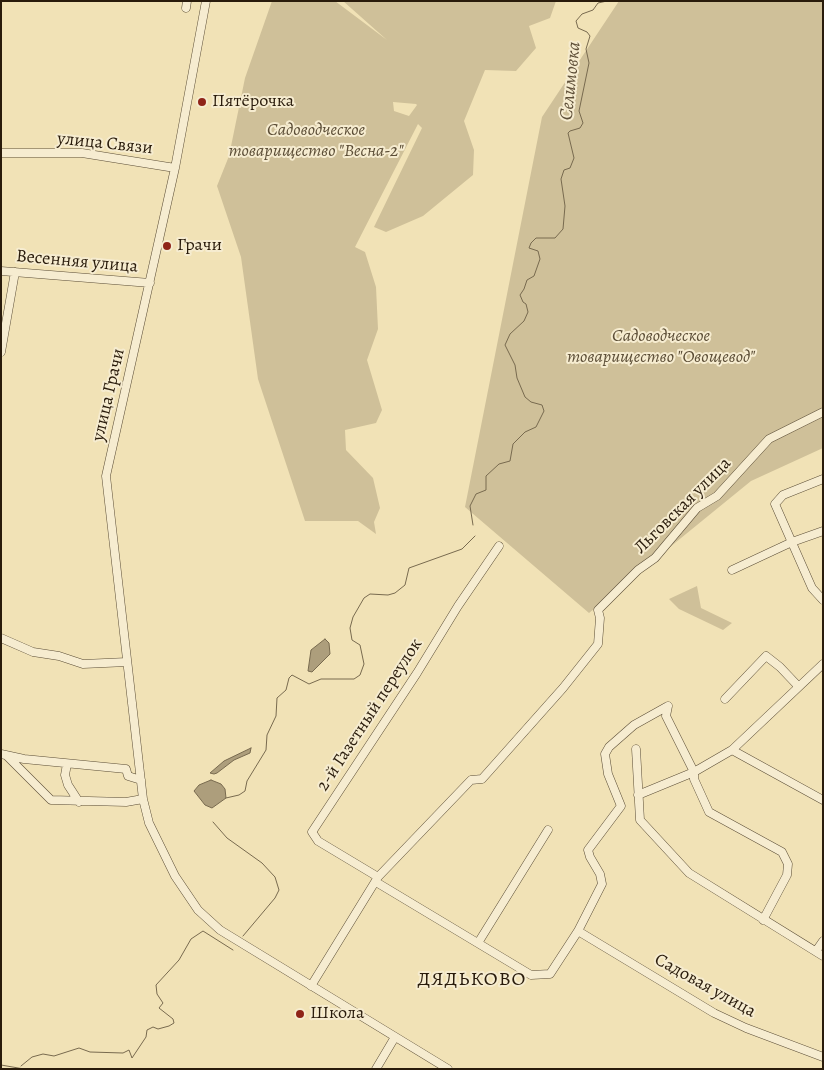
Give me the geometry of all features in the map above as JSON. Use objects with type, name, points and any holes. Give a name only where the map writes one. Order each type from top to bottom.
[{"type":"street","name":"улица Грачи","points":[[206,1],[150,283],[106,476],[143,799],[149,823],[175,876],[198,910],[220,930],[448,1069]]},
{"type":"street","name":"улица Связи","points":[[1,153],[82,153],[174,168]]},
{"type":"street","name":"Весенняя улица","points":[[1,271],[150,283]]},
{"type":"street","points":[[1,352],[15,272]]},
{"type":"street","name":"Льговская улица","points":[[377,879],[470,780],[482,779],[563,688],[598,644],[600,630],[598,610],[638,570],[655,558],[697,508],[717,496],[769,439],[823,412]]},
{"type":"street","points":[[822,599],[812,588],[775,504],[783,495],[823,479]]},
{"type":"street","points":[[732,570],[792,542],[823,531]]},
{"type":"street","name":"2-й Газетный переулок","points":[[377,879],[318,841],[312,832],[417,673],[445,625],[499,546]]},
{"type":"street","points":[[1,638],[33,652],[59,656],[83,664],[127,662]]},
{"type":"street","points":[[725,699],[766,656],[780,667],[798,686]]},
{"type":"street","points":[[638,795],[694,772],[732,750],[823,664]]},
{"type":"street","points":[[311,986],[377,879],[531,975],[550,974],[578,931],[602,884],[600,874],[588,850],[621,806],[608,774],[605,754],[609,747],[634,725],[668,706],[666,716],[694,772],[694,779],[709,812],[782,852],[788,864],[788,875],[763,920]]},
{"type":"street","points":[[636,749],[640,820],[688,874],[819,954],[823,941]]},
{"type":"street","points":[[732,750],[823,800]]},
{"type":"street","points":[[4,755],[67,764],[126,769],[128,776],[141,780]]},
{"type":"street","points":[[4,755],[51,800],[80,802],[143,799]]},
{"type":"street","points":[[67,764],[65,775],[68,785],[80,802]]},
{"type":"street","points":[[478,943],[548,830]]},
{"type":"street","name":"Садовая улица","points":[[578,931],[714,1013],[746,1028],[823,1057]]},
{"type":"street","points":[[376,1069],[395,1037]]},
{"type":"green space","name":"Садоводческое товарищество \"Весна-2\"","points":[[272,1],[335,1],[387,40],[343,1],[556,1],[550,18],[529,26],[536,48],[516,71],[485,70],[464,121],[474,150],[473,175],[423,216],[386,232],[374,227],[422,128],[418,124],[355,247],[365,252],[376,287],[378,329],[367,360],[382,410],[376,423],[345,430],[346,450],[373,478],[380,508],[374,522],[376,534],[358,521],[305,521],[258,379],[241,257],[217,186],[229,156],[245,78]],"holes":[[[393,102],[416,104],[409,116],[394,111]]]},
{"type":"green space","name":"Садоводческое товарищество \"Овощевод\"","points":[[619,1],[823,1],[823,448],[751,481],[589,613],[465,507],[542,117]]},
{"type":"green space","points":[[697,586],[701,608],[732,623],[723,630],[679,609],[669,599]]},
{"type":"shaded area","points":[[325,639],[329,643],[330,654],[312,672],[308,671],[311,650]]},
{"type":"shaded area","points":[[251,748],[250,753],[234,760],[217,773],[210,773],[224,761]]},
{"type":"shaded area","points":[[211,780],[221,784],[225,789],[226,798],[212,808],[205,805],[194,791],[199,785]]},
{"type":"waterway","name":"Селимовка","points":[[473,525],[470,506],[476,494],[486,490],[486,476],[499,464],[510,461],[513,444],[525,432],[536,427],[544,411],[542,405],[531,402],[525,397],[517,378],[515,365],[505,345],[510,334],[524,321],[528,312],[526,304],[520,295],[527,280],[534,276],[540,259],[538,251],[529,248],[531,243],[536,238],[555,238],[563,229],[565,206],[561,179],[564,170],[570,168],[574,158],[568,133],[580,128],[583,123],[579,111],[589,63],[586,49],[590,36],[587,32],[578,28],[576,21],[582,14],[593,10],[598,3],[607,1]]},
{"type":"waterway","points":[[226,798],[239,795],[245,791],[247,781],[266,750],[267,735],[276,716],[277,698],[286,690],[289,678],[292,675],[309,684],[321,679],[354,679],[360,675],[364,664],[360,645],[352,640],[350,628],[353,617],[364,598],[370,594],[388,595],[395,593],[405,585],[409,568],[462,549],[475,536]]},
{"type":"waterway","points":[[213,822],[227,838],[262,863],[275,877],[279,890],[275,898],[243,936]]},
{"type":"waterway","points":[[21,1066],[32,1057],[43,1054],[54,1056],[79,1048],[90,1052],[123,1053],[129,1050],[132,1058],[146,1037],[147,1030],[153,1027],[158,1029],[174,1023],[173,1019],[159,1008],[163,1003],[157,994],[156,985],[179,960],[191,939],[203,931],[233,950]]},
{"type":"waterway","points":[[1,1065],[24,1069]]},
{"type":"place","name":"Пятёрочка","points":[[202,102]]},
{"type":"place","name":"Грачи","points":[[167,246]]},
{"type":"place","name":"Школа","points":[[300,1014]]},
{"type":"district","name":"ДЯДЬКОВО","points":[[472,980]]}]
